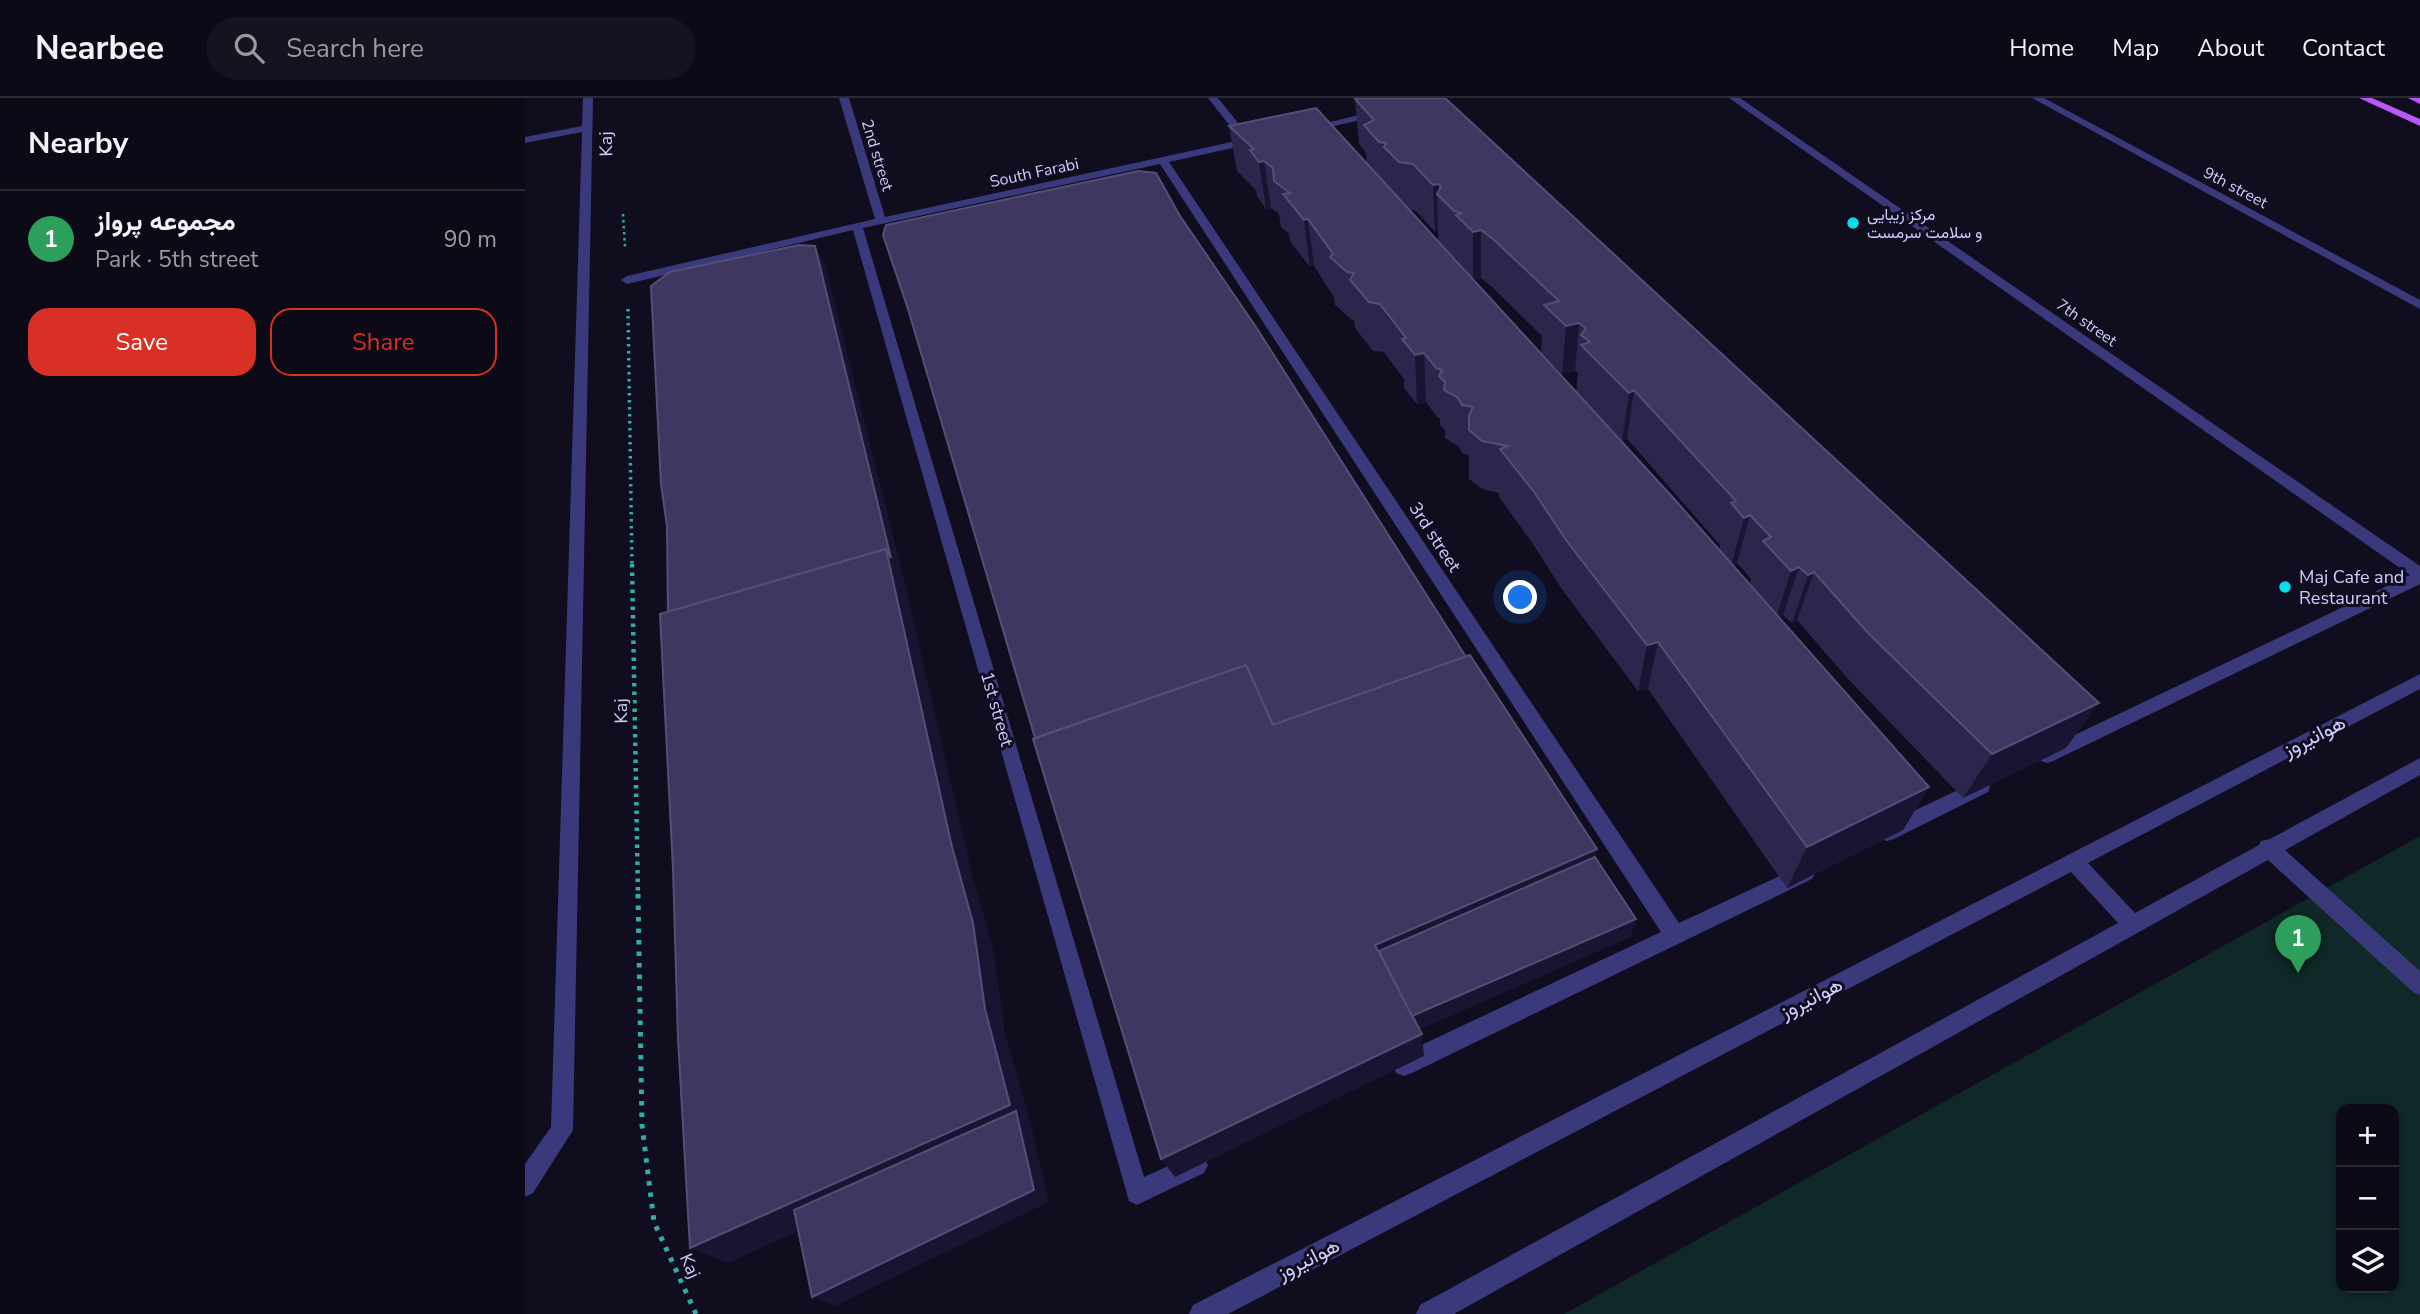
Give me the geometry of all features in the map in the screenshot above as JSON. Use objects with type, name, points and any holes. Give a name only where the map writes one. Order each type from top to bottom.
[{"type":"main road","points":[[2364,98],[2420,122]]},
{"type":"main road","points":[[2413,98],[2420,101]]},
{"type":"street","points":[[525,1185],[562,1130],[588,98]]},
{"type":"street","name":"2nd street","points":[[844,98],[881,221]]},
{"type":"street","points":[[1213,98],[1248,142]]},
{"type":"street","name":"7th street","points":[[1734,98],[2420,575]]},
{"type":"street","name":"9th street","points":[[2038,98],[2420,305]]},
{"type":"street","points":[[1301,130],[1394,110]]},
{"type":"street","points":[[525,140],[587,128]]},
{"type":"street","name":"South Farabi","points":[[627,280],[857,226],[1274,136]]},
{"type":"street","name":"3rd street","points":[[1163,160],[1675,935]]},
{"type":"street","name":"1st street","points":[[857,226],[1137,1193],[1212,1157]]},
{"type":"street","points":[[2032,763],[2088,729],[2420,575]]},
{"type":"street","name":"هوانیروز","points":[[1202,1314],[2420,681]]},
{"type":"street","points":[[1429,1314],[2133,925],[2268,847],[2420,766]]},
{"type":"street","points":[[1872,840],[1995,781]]},
{"type":"street","points":[[2268,847],[2420,985]]},
{"type":"street","points":[[2073,861],[2133,925]]},
{"type":"street","points":[[1387,1073],[1822,864]]},
{"type":"path","name":"Kaj","points":[[622,201],[627,280],[642,1125],[654,1222],[696,1314]]},
{"type":"green space","points":[[2420,836],[2420,1314],[1564,1314]]},
{"type":"building","points":[[1445,98],[2099,703],[1992,754],[1868,633],[1814,572],[1808,575],[1799,567],[1791,571],[1763,541],[1771,537],[1750,515],[1744,518],[1731,503],[1736,501],[1634,390],[1629,393],[1581,345],[1590,342],[1581,335],[1586,328],[1579,323],[1566,326],[1544,305],[1559,301],[1493,239],[1481,230],[1473,232],[1456,215],[1463,213],[1454,211],[1437,194],[1441,187],[1439,184],[1433,185],[1413,164],[1399,162],[1384,147],[1386,143],[1379,142],[1364,125],[1374,120],[1355,99]]},
{"type":"building","points":[[1316,108],[1676,501],[1929,787],[1807,847],[1658,642],[1647,645],[1566,540],[1534,492],[1500,449],[1508,446],[1482,441],[1469,430],[1469,416],[1473,407],[1462,405],[1457,397],[1444,390],[1445,382],[1439,376],[1442,370],[1436,368],[1424,353],[1415,355],[1402,339],[1406,338],[1380,304],[1369,302],[1350,280],[1354,273],[1347,272],[1330,257],[1333,254],[1308,219],[1304,220],[1283,194],[1290,193],[1274,181],[1273,168],[1264,161],[1259,162],[1250,150],[1254,149],[1229,126]]},
{"type":"building","points":[[1138,171],[1156,173],[1180,216],[1256,327],[1466,657],[1273,725],[1246,665],[1035,738],[908,309],[883,235],[886,225]]},
{"type":"building","points":[[799,245],[815,246],[891,558],[886,549],[668,612],[667,526],[661,484],[651,286],[670,272]]},
{"type":"building","points":[[886,549],[952,847],[973,923],[985,1009],[1010,1105],[690,1248],[678,1039],[673,869],[660,614]]},
{"type":"building","points":[[1470,655],[1597,849],[1375,945],[1422,1034],[1161,1159],[1033,739],[1246,665],[1273,725]]},
{"type":"building","points":[[1595,857],[1636,919],[1412,1016],[1379,951]]},
{"type":"building","points":[[1016,1111],[1034,1190],[812,1297],[794,1210]]},
{"type":"place","name":"مرکز زیبایی و سلامت سرمست","points":[[1853,223]]},
{"type":"place","name":"Maj Cafe and Restaurant","points":[[2285,587]]},
{"type":"place","name":"مجموعه پرواز","points":[[2298,973]]}]
